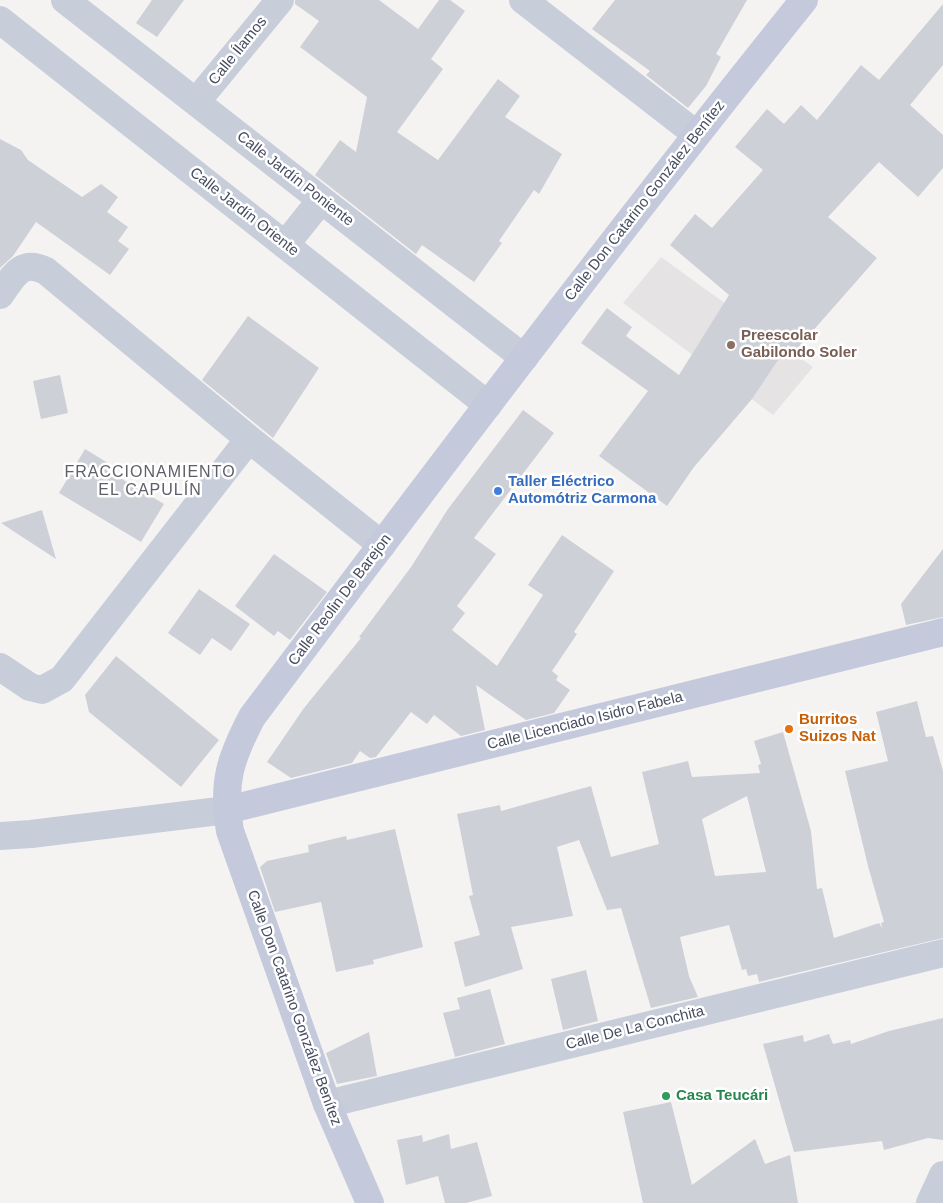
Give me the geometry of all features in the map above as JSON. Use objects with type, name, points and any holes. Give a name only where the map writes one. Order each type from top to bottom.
[{"type":"main road","name":"Calle Don Catarino González Benítez","points":[[488,405],[696,134],[804,0]]},
{"type":"main road","name":"Calle Reolin De Barejon","points":[[226,810],[228,776],[237,745],[252,717],[488,405]]},
{"type":"main road","name":"Calle Licenciado Isidro Fabela","points":[[226,810],[943,632]]},
{"type":"main road","name":"Calle Don Catarino González Benítez","points":[[226,810],[230,831],[327,1104],[370,1203]]},
{"type":"street","name":"Calle Jardín Poniente","points":[[66,0],[524,358]]},
{"type":"street","name":"Calle Ílamos","points":[[196,102],[280,0]]},
{"type":"street","points":[[523,0],[696,134]]},
{"type":"street","name":"Calle Jardín Oriente","points":[[0,20],[488,405]]},
{"type":"street","points":[[285,244],[321,200]]},
{"type":"street","points":[[0,295],[18,270],[26,266],[37,267],[46,271],[249,439],[382,545]]},
{"type":"street","points":[[0,667],[30,687],[42,690],[62,679],[249,439]]},
{"type":"street","points":[[0,836],[31,834],[226,810]]},
{"type":"street","name":"Calle De La Conchita","points":[[327,1104],[943,953]]},
{"type":"street","points":[[930,1203],[943,1175]]},
{"type":"shaded area","name":"Preescolar Gabilondo Soler","points":[[661,257],[813,367],[773,415],[623,303]]},
{"type":"building","points":[[152,0],[184,0],[157,37],[136,23]]},
{"type":"building","points":[[295,0],[379,0],[418,29],[439,0],[450,0],[465,11],[431,59],[443,69],[397,132],[438,160],[498,79],[520,96],[505,117],[562,154],[539,194],[534,190],[499,241],[502,243],[474,282],[422,245],[416,254],[315,175],[340,140],[356,152],[367,97],[300,47],[319,21],[295,4]]},
{"type":"building","points":[[615,0],[747,0],[716,54],[721,57],[706,86],[688,108],[646,75],[650,71],[592,29]]},
{"type":"building","points":[[943,4],[943,65],[910,105],[943,135],[943,168],[918,197],[879,162],[828,217],[877,258],[795,351],[788,345],[752,399],[694,467],[667,506],[599,456],[648,391],[581,343],[607,308],[632,327],[626,336],[679,375],[729,295],[670,245],[695,214],[712,228],[763,170],[735,147],[767,109],[784,124],[801,105],[817,120],[861,65],[879,80]]},
{"type":"building","points":[[0,139],[21,150],[28,160],[82,197],[101,184],[118,197],[107,212],[128,227],[118,241],[129,249],[110,275],[36,222],[13,256],[0,268]]},
{"type":"building","points":[[248,316],[319,368],[273,438],[202,380]]},
{"type":"building","points":[[60,375],[68,413],[41,419],[33,381]]},
{"type":"building","points":[[523,410],[554,433],[474,538],[496,554],[457,606],[465,613],[452,630],[497,666],[543,595],[528,585],[562,535],[614,571],[574,632],[577,634],[552,671],[558,676],[556,680],[570,690],[554,713],[526,720],[476,685],[485,730],[461,736],[434,715],[427,724],[411,712],[376,757],[370,758],[360,751],[352,763],[291,778],[267,762],[304,708],[361,638],[359,637],[411,567],[448,509]]},
{"type":"building","points":[[85,449],[108,463],[105,469],[164,504],[141,542],[59,493]]},
{"type":"building","points":[[42,510],[56,559],[1,523]]},
{"type":"building","points":[[943,549],[943,617],[906,625],[901,604]]},
{"type":"building","points":[[274,554],[327,592],[290,640],[278,631],[274,636],[235,606]]},
{"type":"building","points":[[199,589],[250,624],[231,651],[212,638],[200,655],[168,633]]},
{"type":"building","points":[[116,656],[219,740],[181,787],[89,712],[85,695]]},
{"type":"building","points":[[917,701],[926,737],[933,736],[943,771],[943,938],[759,982],[757,974],[748,976],[746,969],[742,970],[729,925],[680,937],[689,976],[698,997],[651,1008],[621,908],[607,910],[579,840],[557,847],[573,916],[511,927],[523,969],[465,987],[454,942],[480,935],[469,896],[473,895],[457,814],[500,805],[501,811],[591,786],[611,857],[659,844],[642,772],[688,761],[692,777],[760,773],[758,765],[761,764],[754,741],[783,732],[811,831],[817,889],[822,888],[834,938],[879,923],[882,928],[881,923],[884,922],[845,771],[888,761],[876,712]],"holes":[[[747,796],[766,872],[715,876],[702,819]]]},
{"type":"building","points":[[395,829],[423,947],[373,960],[374,964],[336,972],[321,902],[275,912],[260,867],[267,861],[309,852],[308,845],[346,836],[347,840]]},
{"type":"building","points":[[586,970],[598,1021],[563,1030],[551,979]]},
{"type":"building","points":[[490,989],[505,1044],[455,1057],[443,1013],[460,1009],[457,998]]},
{"type":"building","points":[[943,1018],[943,1140],[928,1138],[884,1150],[882,1141],[794,1152],[763,1044],[803,1035],[804,1042],[829,1034],[833,1044],[850,1040],[851,1044],[889,1031]]},
{"type":"building","points":[[369,1032],[377,1076],[337,1084],[326,1053]]},
{"type":"building","points":[[671,1102],[692,1185],[755,1139],[765,1164],[790,1155],[798,1203],[643,1203],[623,1112]]},
{"type":"building","points":[[449,1134],[451,1149],[477,1142],[492,1196],[466,1203],[445,1203],[438,1176],[406,1185],[397,1140],[422,1135],[423,1142]]},
{"type":"place","name":"Preescolar Gabilondo Soler","points":[[731,345]]},
{"type":"place","name":"Taller Eléctrico Automótriz Carmona","points":[[498,491]]},
{"type":"place","name":"Burritos Suizos Nat","points":[[789,729]]},
{"type":"place","name":"Casa Teucári","points":[[666,1096]]},
{"type":"district","name":"FRACCIONAMIENTO EL CAPULÍN","points":[[150,482]]}]
